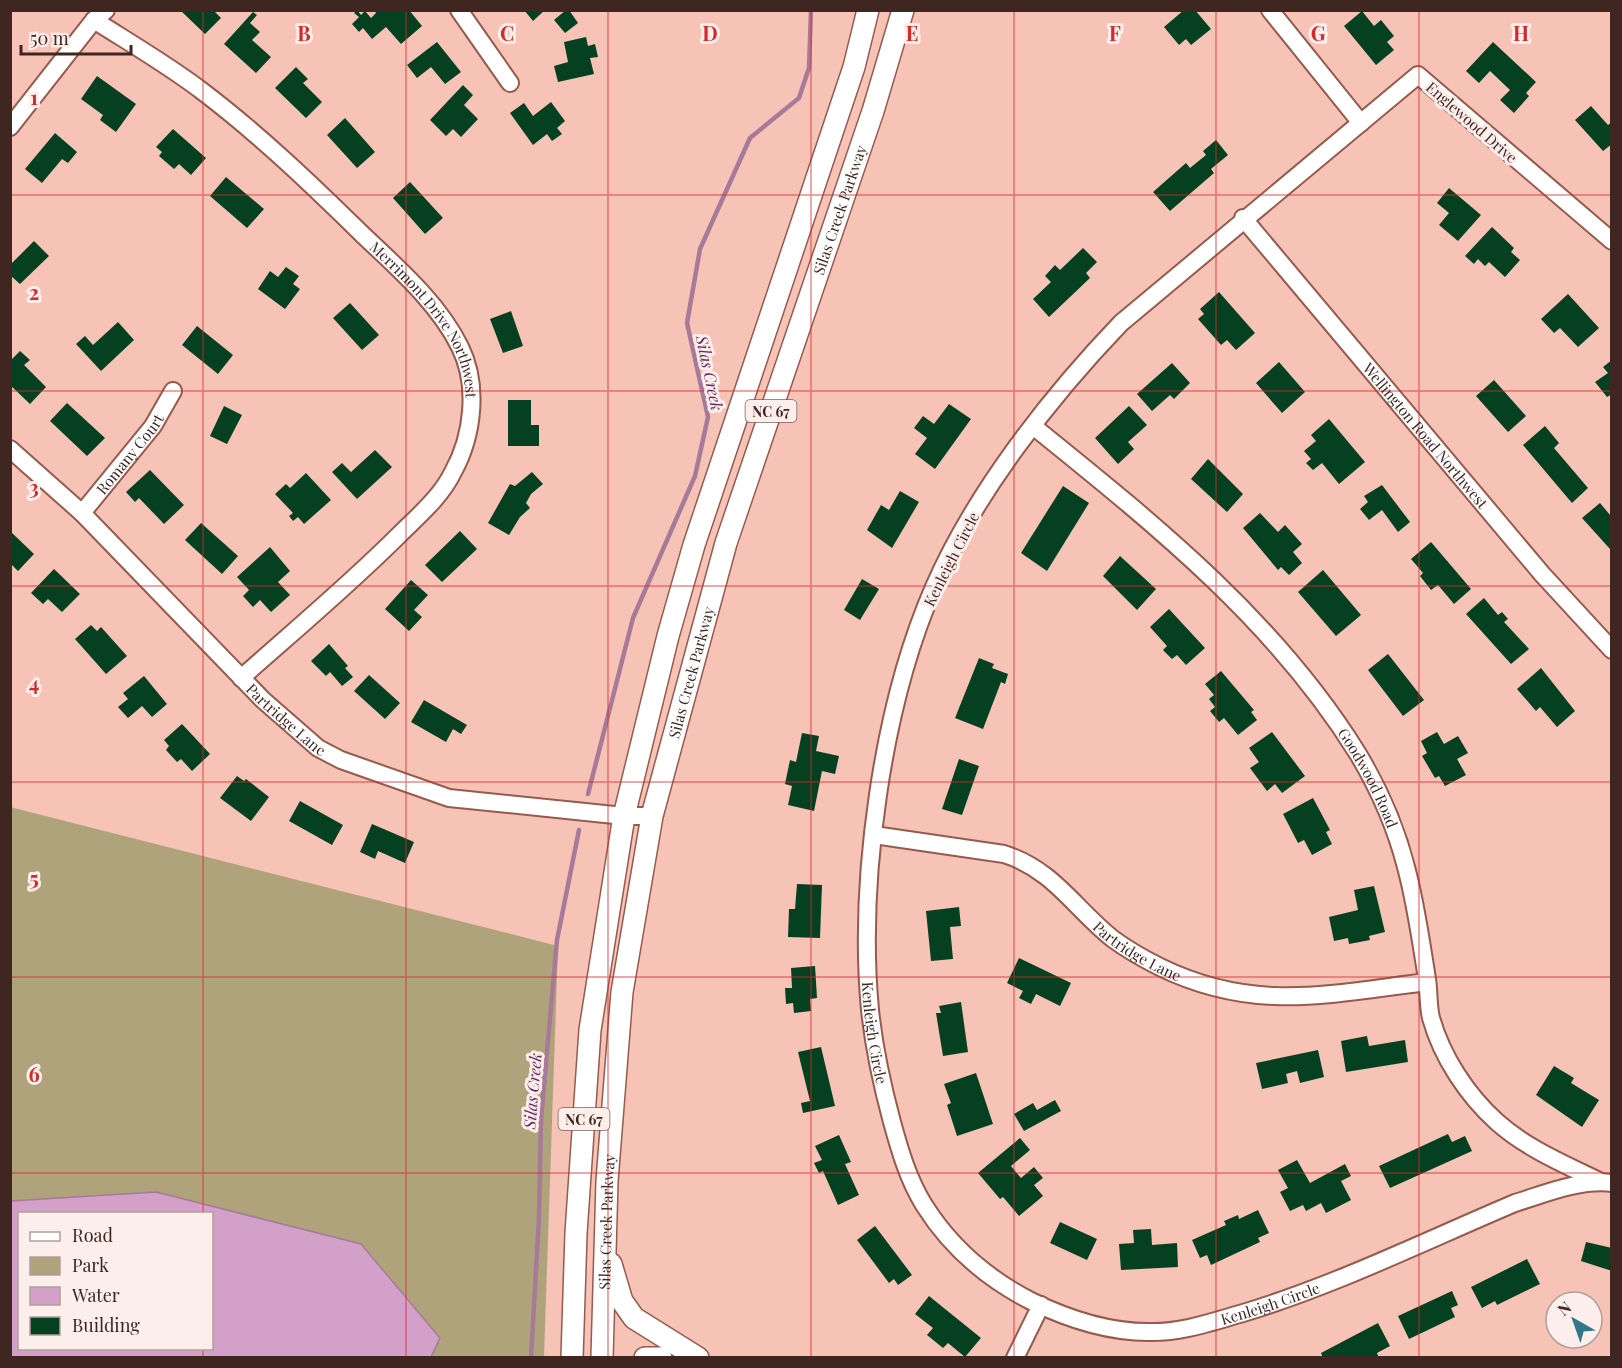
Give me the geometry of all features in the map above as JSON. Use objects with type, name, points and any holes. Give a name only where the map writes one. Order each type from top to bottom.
[{"type":"main road","name":"Silas Creek Parkway","points":[[572,1358],[576,1233],[590,1030],[624,816],[668,636],[694,545],[854,67],[868,10]]},
{"type":"main road","name":"Silas Creek Parkway","points":[[602,1358],[610,1132],[622,992],[652,816],[726,543],[862,143],[903,10]]},
{"type":"main road","points":[[606,1242],[622,1301],[627,1311],[644,1327],[698,1358]]},
{"type":"main road","points":[[645,1358],[661,1358]]},
{"type":"street","points":[[459,10],[510,83]]},
{"type":"street","points":[[1270,10],[1361,123]]},
{"type":"street","points":[[10,127],[100,15]]},
{"type":"street","name":"Merrimont Drive Northwest","points":[[100,15],[201,90],[317,190],[427,299],[461,348],[468,367],[471,388],[467,434],[453,473],[442,489],[378,556],[241,678]]},
{"type":"street","name":"Englewood Drive","points":[[1361,123],[1418,75],[1611,241]]},
{"type":"street","name":"Kenleigh Circle","points":[[1361,123],[1243,218],[1121,323],[1089,356],[1033,426],[956,543],[922,616],[888,745],[874,835],[870,889],[870,1009],[885,1095],[902,1160],[922,1202],[958,1250],[1005,1287],[1041,1305],[1097,1326],[1124,1331],[1150,1333],[1197,1327],[1324,1285],[1515,1203],[1546,1193],[1605,1182]]},
{"type":"street","name":"Wellington Road Northwest","points":[[1243,218],[1542,574],[1611,650]]},
{"type":"street","name":"Romany Court","points":[[82,513],[153,426],[173,391]]},
{"type":"street","name":"Goodwood Road","points":[[1033,426],[1187,553],[1226,590],[1314,691],[1338,723],[1381,799],[1396,836],[1406,868],[1427,981],[1430,1015],[1436,1034],[1448,1058],[1478,1103],[1518,1138],[1605,1182]]},
{"type":"street","name":"Partridge Lane","points":[[10,449],[82,513],[241,678],[318,748],[342,760],[430,793],[495,804],[624,816],[652,816]]},
{"type":"street","name":"Partridge Lane","points":[[874,835],[1004,854],[1022,860],[1054,881],[1102,930],[1126,948],[1171,972],[1234,994],[1288,997],[1427,981]]},
{"type":"street","points":[[1015,1358],[1041,1305]]},
{"type":"green space","points":[[10,807],[558,946],[544,1357],[11,1357]]},
{"type":"water","points":[[156,1192],[361,1244],[440,1338],[431,1357],[11,1357],[11,1201]]},
{"type":"building","points":[[180,10],[213,10],[221,18],[205,34]]},
{"type":"building","points":[[357,10],[361,15],[365,11],[371,18],[376,13],[374,10],[409,10],[422,26],[401,44],[386,27],[372,39],[363,28],[359,32],[352,24],[359,17],[354,13]]},
{"type":"building","points":[[524,10],[545,10],[533,21]]},
{"type":"building","points":[[569,10],[578,23],[565,33],[554,20]]},
{"type":"building","points":[[1184,10],[1195,10],[1211,29],[1191,45],[1186,39],[1179,45],[1164,27]]},
{"type":"building","points":[[1362,11],[1374,26],[1381,20],[1394,36],[1387,42],[1394,50],[1376,65],[1344,26]]},
{"type":"building","points":[[253,12],[257,15],[250,23],[260,32],[252,40],[271,57],[256,73],[224,44]]},
{"type":"building","points":[[586,37],[588,46],[595,44],[598,57],[590,58],[594,74],[558,82],[554,66],[568,62],[564,42]]},
{"type":"building","points":[[437,42],[461,72],[445,84],[431,67],[417,78],[407,65]]},
{"type":"building","points":[[1493,42],[1536,82],[1526,93],[1529,96],[1514,113],[1500,100],[1510,90],[1490,71],[1479,83],[1466,71]]},
{"type":"building","points":[[296,67],[308,79],[303,83],[322,102],[306,118],[275,88]]},
{"type":"building","points":[[97,76],[136,104],[116,132],[100,120],[103,115],[81,99]]},
{"type":"building","points":[[463,85],[473,95],[464,105],[478,119],[461,137],[453,129],[446,136],[430,120]]},
{"type":"building","points":[[551,102],[565,121],[557,128],[562,134],[552,141],[547,134],[533,145],[510,113],[524,103],[533,116]]},
{"type":"building","points":[[1591,106],[1608,125],[1612,122],[1612,144],[1603,151],[1575,120]]},
{"type":"building","points":[[345,118],[375,152],[357,168],[327,135]]},
{"type":"building","points":[[173,129],[206,158],[191,175],[179,164],[174,169],[159,156],[162,152],[156,147]]},
{"type":"building","points":[[55,133],[77,152],[68,163],[62,159],[42,183],[25,169]]},
{"type":"building","points":[[1216,140],[1228,155],[1211,169],[1214,173],[1170,211],[1153,192],[1186,163],[1190,168],[1206,155],[1203,151]]},
{"type":"building","points":[[226,177],[264,209],[247,228],[210,196]]},
{"type":"building","points":[[410,182],[443,218],[425,234],[393,198]]},
{"type":"building","points":[[1449,188],[1481,215],[1458,241],[1439,225],[1449,213],[1437,203]]},
{"type":"building","points":[[1492,227],[1514,248],[1511,252],[1520,260],[1505,277],[1489,262],[1485,266],[1478,259],[1474,264],[1465,256]]},
{"type":"building","points":[[34,241],[49,256],[20,284],[10,275],[10,265]]},
{"type":"building","points":[[1083,248],[1097,262],[1086,273],[1090,278],[1049,317],[1033,299],[1051,282],[1045,276],[1055,265],[1060,270]]},
{"type":"building","points":[[286,267],[299,276],[293,284],[300,289],[285,309],[258,289],[270,271],[278,277]]},
{"type":"building","points":[[1219,292],[1255,333],[1236,350],[1227,340],[1221,345],[1198,319],[1204,314],[1200,309]]},
{"type":"building","points":[[1568,294],[1599,328],[1578,347],[1560,328],[1554,333],[1541,319]]},
{"type":"building","points":[[350,303],[379,335],[362,350],[333,318]]},
{"type":"building","points":[[511,311],[523,346],[503,353],[490,319]]},
{"type":"building","points":[[118,322],[134,340],[101,371],[76,344],[85,336],[93,345]]},
{"type":"building","points":[[197,326],[233,355],[218,374],[182,345]]},
{"type":"building","points":[[20,351],[30,360],[24,365],[46,387],[30,404],[10,385],[10,361]]},
{"type":"building","points":[[1612,360],[1612,394],[1607,397],[1595,382],[1608,373],[1603,367]]},
{"type":"building","points":[[1279,362],[1305,392],[1282,413],[1256,383]]},
{"type":"building","points":[[1172,363],[1190,383],[1174,399],[1170,395],[1152,411],[1137,394]]},
{"type":"building","points":[[1494,380],[1526,416],[1508,432],[1476,396]]},
{"type":"building","points":[[508,400],[531,400],[531,425],[539,425],[539,446],[508,446]]},
{"type":"building","points":[[67,403],[105,438],[87,456],[50,421]]},
{"type":"building","points":[[949,404],[971,419],[935,469],[915,454],[927,438],[914,428],[923,416],[934,424]]},
{"type":"building","points":[[224,406],[242,415],[227,444],[210,436]]},
{"type":"building","points":[[1129,406],[1147,425],[1128,442],[1134,449],[1118,464],[1095,438]]},
{"type":"building","points":[[1329,419],[1365,462],[1339,484],[1322,463],[1313,470],[1306,463],[1311,459],[1304,451],[1316,441],[1311,435]]},
{"type":"building","points":[[1545,426],[1559,443],[1554,448],[1588,488],[1572,503],[1523,445]]},
{"type":"building","points":[[375,450],[392,467],[357,499],[332,472],[342,463],[351,472]]},
{"type":"building","points":[[1208,459],[1243,494],[1227,512],[1191,479]]},
{"type":"building","points":[[150,470],[184,505],[164,524],[139,498],[135,502],[126,492]]},
{"type":"building","points":[[532,472],[543,484],[531,494],[526,503],[530,508],[520,517],[509,535],[488,523],[510,484],[515,486]]},
{"type":"building","points":[[306,473],[331,500],[304,524],[298,517],[293,521],[289,516],[293,513],[275,494],[286,484],[290,488]]},
{"type":"building","points":[[1382,485],[1410,522],[1398,532],[1382,510],[1369,520],[1360,509],[1368,502],[1364,496]]},
{"type":"building","points":[[1063,486],[1089,503],[1047,571],[1021,553]]},
{"type":"building","points":[[900,491],[919,502],[892,548],[867,530],[881,505],[889,510]]},
{"type":"building","points":[[1600,503],[1610,515],[1612,513],[1610,549],[1582,518]]},
{"type":"building","points":[[1260,513],[1278,532],[1285,525],[1302,544],[1293,552],[1302,563],[1289,575],[1281,567],[1278,570],[1243,528]]},
{"type":"building","points":[[201,523],[238,556],[222,574],[185,540]]},
{"type":"building","points":[[10,531],[34,554],[18,571],[12,565],[10,567]]},
{"type":"building","points":[[460,531],[477,549],[442,582],[425,565]]},
{"type":"building","points":[[1431,542],[1471,589],[1454,604],[1438,585],[1431,590],[1420,576],[1423,573],[1411,559]]},
{"type":"building","points":[[270,547],[290,571],[278,582],[290,595],[271,612],[260,600],[253,607],[243,596],[249,590],[237,577]]},
{"type":"building","points":[[1120,556],[1156,589],[1137,610],[1103,576]]},
{"type":"building","points":[[54,569],[80,594],[62,612],[48,599],[43,604],[31,593]]},
{"type":"building","points":[[1323,570],[1361,615],[1336,636],[1298,592]]},
{"type":"building","points":[[862,579],[879,589],[860,620],[844,610]]},
{"type":"building","points":[[411,580],[428,595],[414,610],[422,617],[409,631],[385,609]]},
{"type":"building","points":[[1484,598],[1498,615],[1502,612],[1508,619],[1504,622],[1529,649],[1511,664],[1466,614]]},
{"type":"building","points":[[1169,609],[1205,648],[1186,665],[1177,655],[1172,659],[1163,650],[1167,646],[1150,627]]},
{"type":"building","points":[[91,625],[97,631],[101,627],[127,656],[106,674],[75,639]]},
{"type":"building","points":[[329,644],[348,666],[345,668],[353,677],[342,686],[330,672],[326,676],[311,661]]},
{"type":"building","points":[[1388,654],[1424,700],[1403,716],[1368,670]]},
{"type":"building","points":[[979,658],[994,664],[992,668],[1008,674],[1005,684],[1001,682],[983,729],[955,718]]},
{"type":"building","points":[[1541,668],[1575,711],[1557,727],[1540,707],[1536,711],[1517,689]]},
{"type":"building","points":[[1221,671],[1254,710],[1251,712],[1257,720],[1238,735],[1224,718],[1219,722],[1210,711],[1215,707],[1209,699],[1214,695],[1205,684]]},
{"type":"building","points":[[369,675],[400,703],[385,719],[354,691]]},
{"type":"building","points":[[144,676],[167,704],[152,717],[142,706],[128,718],[118,707],[128,699],[123,693]]},
{"type":"building","points":[[424,700],[467,725],[461,734],[453,729],[446,742],[411,722]]},
{"type":"building","points":[[182,724],[210,754],[192,771],[181,759],[177,762],[166,750],[169,746],[164,740]]},
{"type":"building","points":[[1272,732],[1305,776],[1282,793],[1275,784],[1267,791],[1250,768],[1259,762],[1249,748]]},
{"type":"building","points":[[1437,732],[1444,744],[1458,736],[1468,753],[1457,759],[1466,775],[1445,786],[1439,776],[1435,778],[1422,756],[1427,753],[1421,741]]},
{"type":"building","points":[[802,733],[819,736],[816,751],[839,756],[835,774],[822,771],[814,811],[788,805],[792,786],[785,784],[790,760],[796,762]]},
{"type":"building","points":[[959,759],[979,766],[962,815],[942,809]]},
{"type":"building","points":[[237,776],[244,781],[246,779],[269,797],[251,821],[220,798]]},
{"type":"building","points":[[1313,798],[1330,830],[1326,832],[1332,844],[1312,855],[1304,840],[1298,843],[1283,814]]},
{"type":"building","points":[[300,801],[343,825],[332,845],[289,821]]},
{"type":"building","points":[[372,824],[414,842],[405,863],[378,851],[375,859],[360,852]]},
{"type":"building","points":[[797,884],[822,885],[820,938],[788,937],[789,909],[795,909]]},
{"type":"building","points":[[1374,886],[1385,932],[1369,936],[1370,940],[1349,944],[1348,938],[1334,941],[1329,917],[1358,910],[1354,890]]},
{"type":"building","points":[[959,907],[961,926],[950,927],[953,959],[931,961],[926,911]]},
{"type":"building","points":[[1019,958],[1071,983],[1060,1006],[1036,994],[1031,1004],[1019,998],[1023,991],[1007,983]]},
{"type":"building","points":[[815,966],[817,998],[810,999],[811,1011],[794,1013],[793,1003],[786,1004],[785,988],[792,988],[791,968]]},
{"type":"building","points":[[961,1002],[968,1052],[943,1056],[936,1013],[941,1013],[939,1006]]},
{"type":"building","points":[[1367,1036],[1369,1046],[1405,1040],[1408,1062],[1346,1072],[1341,1041]]},
{"type":"building","points":[[821,1047],[835,1106],[803,1113],[801,1103],[810,1101],[798,1052]]},
{"type":"building","points":[[1318,1050],[1324,1077],[1300,1083],[1297,1071],[1286,1074],[1288,1083],[1262,1089],[1256,1063]]},
{"type":"building","points":[[1554,1066],[1574,1078],[1571,1083],[1599,1100],[1582,1127],[1536,1095]]},
{"type":"building","points":[[976,1073],[993,1124],[957,1136],[947,1105],[951,1103],[944,1084]]},
{"type":"building","points":[[1055,1100],[1061,1111],[1024,1131],[1014,1114],[1033,1103],[1037,1110]]},
{"type":"building","points":[[1448,1134],[1452,1142],[1465,1136],[1472,1151],[1390,1188],[1379,1166]]},
{"type":"building","points":[[839,1135],[851,1162],[845,1164],[859,1195],[838,1205],[823,1171],[819,1173],[814,1163],[822,1160],[815,1146]]},
{"type":"building","points":[[1020,1138],[1030,1150],[1011,1166],[1021,1178],[1034,1167],[1043,1178],[1034,1185],[1043,1196],[1019,1216],[1003,1197],[1000,1199],[978,1173]]},
{"type":"building","points":[[1297,1160],[1310,1183],[1345,1164],[1351,1176],[1341,1181],[1351,1200],[1326,1213],[1321,1203],[1306,1211],[1303,1205],[1290,1211],[1280,1192],[1288,1188],[1278,1170]]},
{"type":"building","points":[[1258,1210],[1269,1233],[1258,1238],[1260,1242],[1211,1265],[1207,1255],[1200,1258],[1192,1240],[1226,1225],[1224,1221],[1238,1215],[1239,1219]]},
{"type":"building","points":[[1060,1222],[1097,1239],[1087,1260],[1050,1243]]},
{"type":"building","points":[[875,1226],[912,1275],[898,1285],[894,1279],[889,1283],[857,1240]]},
{"type":"building","points":[[1151,1229],[1152,1245],[1177,1243],[1178,1267],[1121,1270],[1119,1244],[1134,1243],[1133,1230]]},
{"type":"building","points":[[1586,1242],[1612,1248],[1612,1271],[1581,1261]]},
{"type":"building","points":[[1527,1259],[1540,1284],[1497,1305],[1495,1301],[1482,1308],[1471,1287]]},
{"type":"building","points":[[1452,1291],[1458,1305],[1451,1308],[1455,1317],[1409,1339],[1398,1316]]},
{"type":"building","points":[[929,1296],[981,1338],[965,1357],[948,1343],[943,1348],[927,1335],[933,1328],[915,1314]]},
{"type":"building","points":[[1378,1323],[1390,1346],[1377,1353],[1379,1358],[1323,1358],[1321,1353]]},
{"type":"waterway","name":"Silas Creek","points":[[588,794],[633,618],[695,476],[708,417],[687,323],[700,249],[750,138],[799,98],[809,68],[811,10]]},
{"type":"waterway","name":"Silas Creek","points":[[531,1358],[539,1217],[541,1119],[557,940],[579,830]]}]
